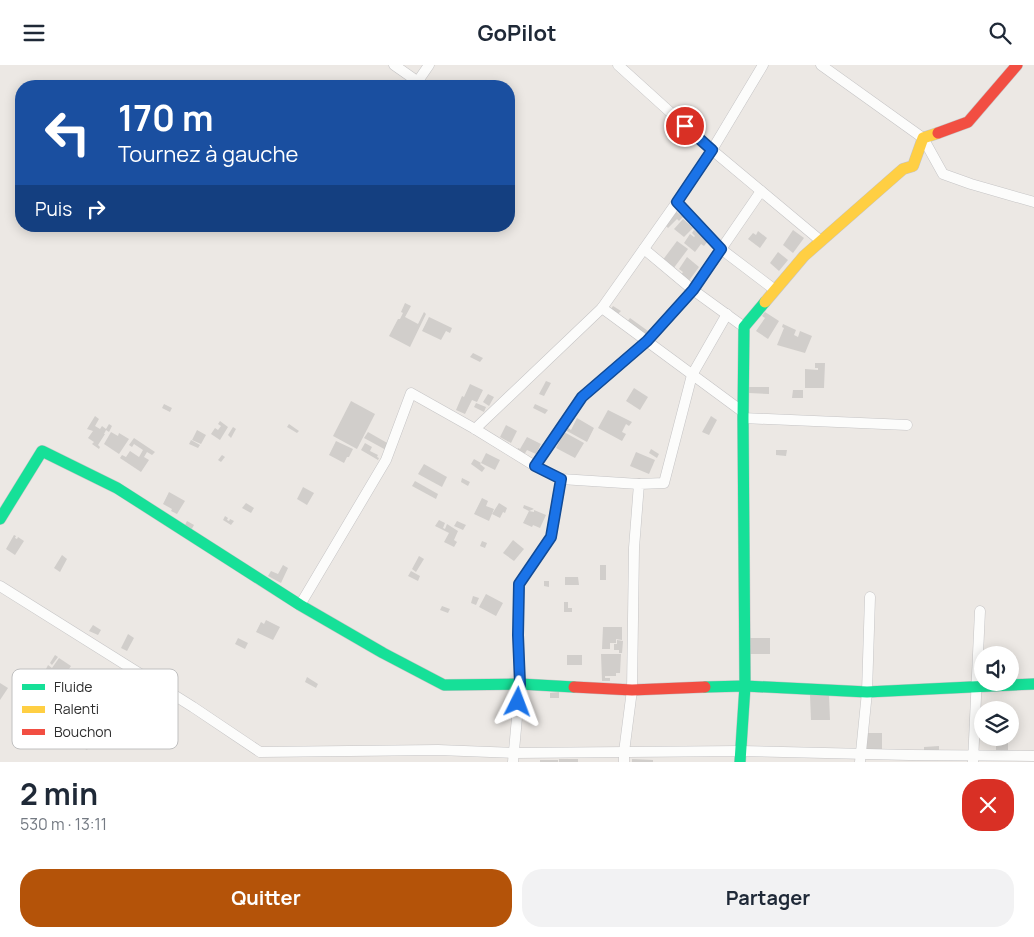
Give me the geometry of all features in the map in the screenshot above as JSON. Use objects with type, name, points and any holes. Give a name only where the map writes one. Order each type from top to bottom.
[{"type":"street","points":[[394,65],[415,80]]},
{"type":"street","points":[[423,80],[429,65]]},
{"type":"street","points":[[618,65],[712,150],[821,241]]},
{"type":"street","points":[[475,429],[602,308],[712,150],[763,65]]},
{"type":"street","points":[[821,65],[923,138],[943,174],[1034,202]]},
{"type":"street","points":[[923,138],[968,122],[1018,65]]},
{"type":"street","points":[[741,757],[745,686],[744,327],[804,256],[902,169],[913,166],[923,138]]},
{"type":"street","points":[[535,466],[582,397],[647,341],[693,290],[761,191]]},
{"type":"street","points":[[677,202],[721,249],[775,291]]},
{"type":"street","points":[[644,249],[693,290],[744,327]]},
{"type":"street","points":[[602,308],[743,415],[907,425]]},
{"type":"street","points":[[300,605],[386,460],[411,393],[535,466],[561,479],[639,484],[664,483],[692,375],[727,314]]},
{"type":"street","points":[[0,519],[42,451],[117,488],[300,605],[383,653],[444,685],[520,684],[632,690],[745,686],[867,692],[974,685]]},
{"type":"street","points":[[514,758],[520,684],[518,635],[519,584],[551,537],[561,479]]},
{"type":"street","points":[[624,757],[632,690],[634,548],[639,484]]},
{"type":"street","points":[[0,586],[132,669]]},
{"type":"street","points":[[860,758],[867,692],[870,597]]},
{"type":"street","points":[[979,646],[980,611]]},
{"type":"street","points":[[1019,684],[1034,684]]},
{"type":"street","points":[[973,758],[977,691]]},
{"type":"street","points":[[178,698],[260,752],[438,749],[514,758],[973,758],[1034,755]]},
{"type":"building","points":[[674,210],[683,217],[679,221],[677,219],[668,228],[664,224]]},
{"type":"building","points":[[683,219],[693,228],[684,237],[674,229]]},
{"type":"building","points":[[694,230],[708,241],[704,246],[701,244],[695,252],[684,243],[690,234],[695,236],[692,233]]},
{"type":"building","points":[[793,230],[804,238],[793,253],[783,245]]},
{"type":"building","points":[[758,231],[767,238],[760,248],[748,239],[753,233],[756,235]]},
{"type":"building","points":[[677,241],[688,249],[673,269],[662,261]]},
{"type":"building","points":[[778,252],[788,260],[779,271],[770,263]]},
{"type":"building","points":[[687,257],[699,267],[688,282],[680,276],[683,272],[679,269]]},
{"type":"building","points":[[405,303],[411,306],[405,317],[418,324],[424,312],[426,314],[410,347],[389,336],[403,313],[401,312]]},
{"type":"building","points":[[613,306],[621,311],[618,314],[611,309]]},
{"type":"building","points":[[765,312],[779,321],[768,339],[756,331],[765,318],[762,316]]},
{"type":"building","points":[[429,317],[452,328],[450,333],[446,331],[441,340],[422,331]]},
{"type":"building","points":[[630,318],[648,331],[645,335],[627,322]]},
{"type":"building","points":[[783,324],[796,330],[794,335],[798,337],[800,331],[812,336],[805,353],[777,345],[784,328],[782,327]]},
{"type":"building","points":[[473,353],[483,358],[480,362],[470,357]]},
{"type":"building","points":[[815,363],[825,363],[824,388],[805,388],[805,369],[818,370],[818,368],[815,368]]},
{"type":"building","points":[[546,381],[551,383],[544,396],[539,394]]},
{"type":"building","points":[[470,384],[483,390],[477,402],[472,400],[465,414],[456,410]]},
{"type":"building","points":[[749,387],[769,387],[769,394],[749,393]]},
{"type":"building","points":[[634,388],[648,397],[640,410],[626,401]]},
{"type":"building","points":[[793,390],[803,390],[803,398],[792,398]]},
{"type":"building","points":[[488,394],[494,397],[489,406],[483,402]]},
{"type":"building","points":[[351,401],[375,414],[357,449],[333,436]]},
{"type":"building","points":[[476,403],[486,407],[484,412],[474,407]]},
{"type":"building","points":[[164,404],[172,408],[170,412],[162,408]]},
{"type":"building","points":[[535,404],[548,410],[545,414],[533,408]]},
{"type":"building","points":[[608,410],[632,422],[629,426],[626,424],[622,432],[626,434],[622,441],[598,428]]},
{"type":"building","points":[[95,416],[99,419],[95,426],[100,429],[102,426],[106,429],[109,424],[112,426],[109,432],[106,430],[98,445],[99,449],[88,438],[93,431],[87,429]]},
{"type":"building","points":[[711,416],[717,420],[709,435],[702,432]]},
{"type":"building","points":[[577,418],[594,428],[587,442],[565,430],[567,427],[571,430]]},
{"type":"building","points":[[220,421],[228,427],[220,440],[211,434],[215,428],[218,430],[221,426],[218,424]]},
{"type":"building","points":[[289,424],[299,431],[297,433],[287,427]]},
{"type":"building","points":[[506,425],[517,431],[511,443],[500,437]]},
{"type":"building","points":[[233,427],[236,429],[231,438],[228,435]]},
{"type":"building","points":[[197,430],[206,435],[201,444],[192,440]]},
{"type":"building","points":[[111,432],[118,436],[119,433],[129,439],[119,454],[104,444]]},
{"type":"building","points":[[368,432],[389,444],[386,450],[364,438]]},
{"type":"building","points":[[564,432],[584,443],[575,458],[556,448]]},
{"type":"building","points":[[527,437],[541,444],[536,454],[527,450],[524,455],[516,451],[518,448],[520,449]]},
{"type":"building","points":[[134,438],[155,452],[152,455],[147,452],[144,457],[149,460],[141,472],[120,458],[122,455],[126,457],[130,451],[139,457],[143,450],[134,444],[132,447],[129,445]]},
{"type":"building","points":[[191,440],[200,445],[198,448],[189,444]]},
{"type":"building","points":[[336,441],[353,449],[344,463],[329,455]]},
{"type":"building","points":[[365,443],[372,447],[370,451],[378,455],[378,460],[361,450]]},
{"type":"building","points":[[651,449],[659,454],[657,458],[649,453]]},
{"type":"building","points":[[776,450],[787,450],[786,456],[776,455]]},
{"type":"building","points":[[636,452],[655,460],[649,474],[630,466]]},
{"type":"building","points":[[486,453],[500,460],[495,470],[481,463]]},
{"type":"building","points":[[222,455],[225,457],[221,462],[218,460]]},
{"type":"building","points":[[474,459],[485,468],[482,472],[471,464]]},
{"type":"building","points":[[424,464],[447,477],[442,487],[418,474]]},
{"type":"building","points":[[462,478],[470,482],[468,486],[461,482]]},
{"type":"building","points":[[415,481],[438,494],[436,499],[412,486]]},
{"type":"building","points":[[303,487],[314,493],[307,505],[297,499]]},
{"type":"building","points":[[169,492],[185,501],[177,514],[163,504]]},
{"type":"building","points":[[482,498],[488,501],[486,506],[494,509],[489,521],[474,514]]},
{"type":"building","points":[[246,503],[254,508],[251,513],[242,508]]},
{"type":"building","points":[[499,503],[507,508],[500,518],[492,514]]},
{"type":"building","points":[[524,505],[534,509],[529,511],[523,508]]},
{"type":"building","points":[[534,510],[546,515],[540,528],[523,523],[529,511],[534,512]]},
{"type":"building","points":[[225,516],[228,518],[227,520],[234,521],[231,525],[223,520]]},
{"type":"building","points":[[439,520],[445,523],[443,528],[445,529],[447,524],[458,531],[454,540],[457,542],[454,547],[444,542],[449,533],[435,526]]},
{"type":"building","points":[[187,521],[194,525],[190,532],[183,529]]},
{"type":"building","points":[[457,521],[466,525],[463,530],[454,526]]},
{"type":"building","points":[[14,535],[16,536],[15,538],[17,539],[18,537],[24,541],[15,555],[6,549]]},
{"type":"building","points":[[513,540],[524,549],[514,561],[503,553]]},
{"type":"building","points":[[482,541],[487,543],[485,548],[480,546]]},
{"type":"building","points":[[62,555],[67,559],[60,572],[54,568]]},
{"type":"building","points":[[419,556],[424,559],[416,572],[412,569]]},
{"type":"building","points":[[283,565],[288,568],[281,583],[268,576],[271,571],[278,574]]},
{"type":"building","points":[[600,565],[606,565],[606,580],[600,580]]},
{"type":"building","points":[[411,571],[420,576],[418,581],[408,576]]},
{"type":"building","points":[[565,577],[578,577],[579,585],[565,585]]},
{"type":"building","points":[[544,581],[549,581],[549,587],[544,586]]},
{"type":"building","points":[[486,594],[503,603],[496,616],[479,607]]},
{"type":"building","points":[[473,596],[479,598],[476,605],[471,603]]},
{"type":"building","points":[[564,602],[568,602],[568,608],[572,608],[572,612],[564,612]]},
{"type":"building","points":[[442,606],[450,609],[448,613],[440,610]]},
{"type":"building","points":[[266,620],[280,627],[273,640],[256,632],[261,622],[264,624]]},
{"type":"building","points":[[93,625],[101,630],[98,635],[89,631]]},
{"type":"building","points":[[603,627],[622,627],[622,640],[616,639],[616,643],[610,643],[610,649],[602,649]]},
{"type":"building","points":[[128,634],[134,638],[127,651],[121,648]]},
{"type":"building","points":[[238,638],[248,643],[245,649],[235,644]]},
{"type":"building","points":[[750,638],[770,638],[770,654],[750,654]]},
{"type":"building","points":[[617,640],[623,641],[622,653],[619,653],[619,650],[614,650],[614,644],[617,644]]},
{"type":"building","points":[[601,654],[621,654],[620,673],[616,673],[616,676],[605,676],[605,678],[610,678],[610,681],[602,681]]},
{"type":"building","points":[[55,655],[58,657],[52,665],[50,663]]},
{"type":"building","points":[[567,655],[582,655],[582,665],[567,665]]},
{"type":"building","points":[[59,658],[71,666],[69,669],[46,669],[48,665],[52,668]]},
{"type":"building","points":[[307,677],[318,684],[316,688],[305,682]]},
{"type":"building","points":[[0,683],[8,688],[0,700]]},
{"type":"building","points":[[559,692],[559,698],[550,698],[550,693]]},
{"type":"building","points":[[810,695],[829,695],[830,720],[811,720]]},
{"type":"building","points":[[864,733],[882,733],[882,749],[864,750]]},
{"type":"building","points":[[939,746],[939,751],[924,752],[924,747]]},
{"type":"building","points":[[996,746],[1008,746],[1008,751],[996,750]]},
{"type":"building","points":[[559,759],[578,759],[578,762],[559,762]]},
{"type":"building","points":[[632,759],[653,760],[653,762],[632,762]]},
{"type":"building","points":[[540,760],[558,760],[558,762],[540,762]]},
{"type":"traffic: fast","points":[[740,762],[745,686],[744,327],[765,302]]},
{"type":"traffic: fast","points":[[0,519],[42,451],[117,488],[300,605],[383,653],[444,685],[520,684],[574,687]]},
{"type":"traffic: fast","points":[[705,687],[745,686],[867,692],[1034,684]]},
{"type":"traffic: slow","points":[[765,302],[804,256],[903,169],[913,166],[923,138],[938,133]]},
{"type":"traffic: jam","points":[[938,133],[968,122],[1017,65]]},
{"type":"traffic: jam","points":[[574,687],[632,690],[705,687]]},
{"type":"route","points":[[518,702],[520,684],[518,635],[519,584],[551,537],[561,479],[535,466],[582,397],[647,341],[693,290],[721,249],[677,202],[712,150],[685,126]]}]
